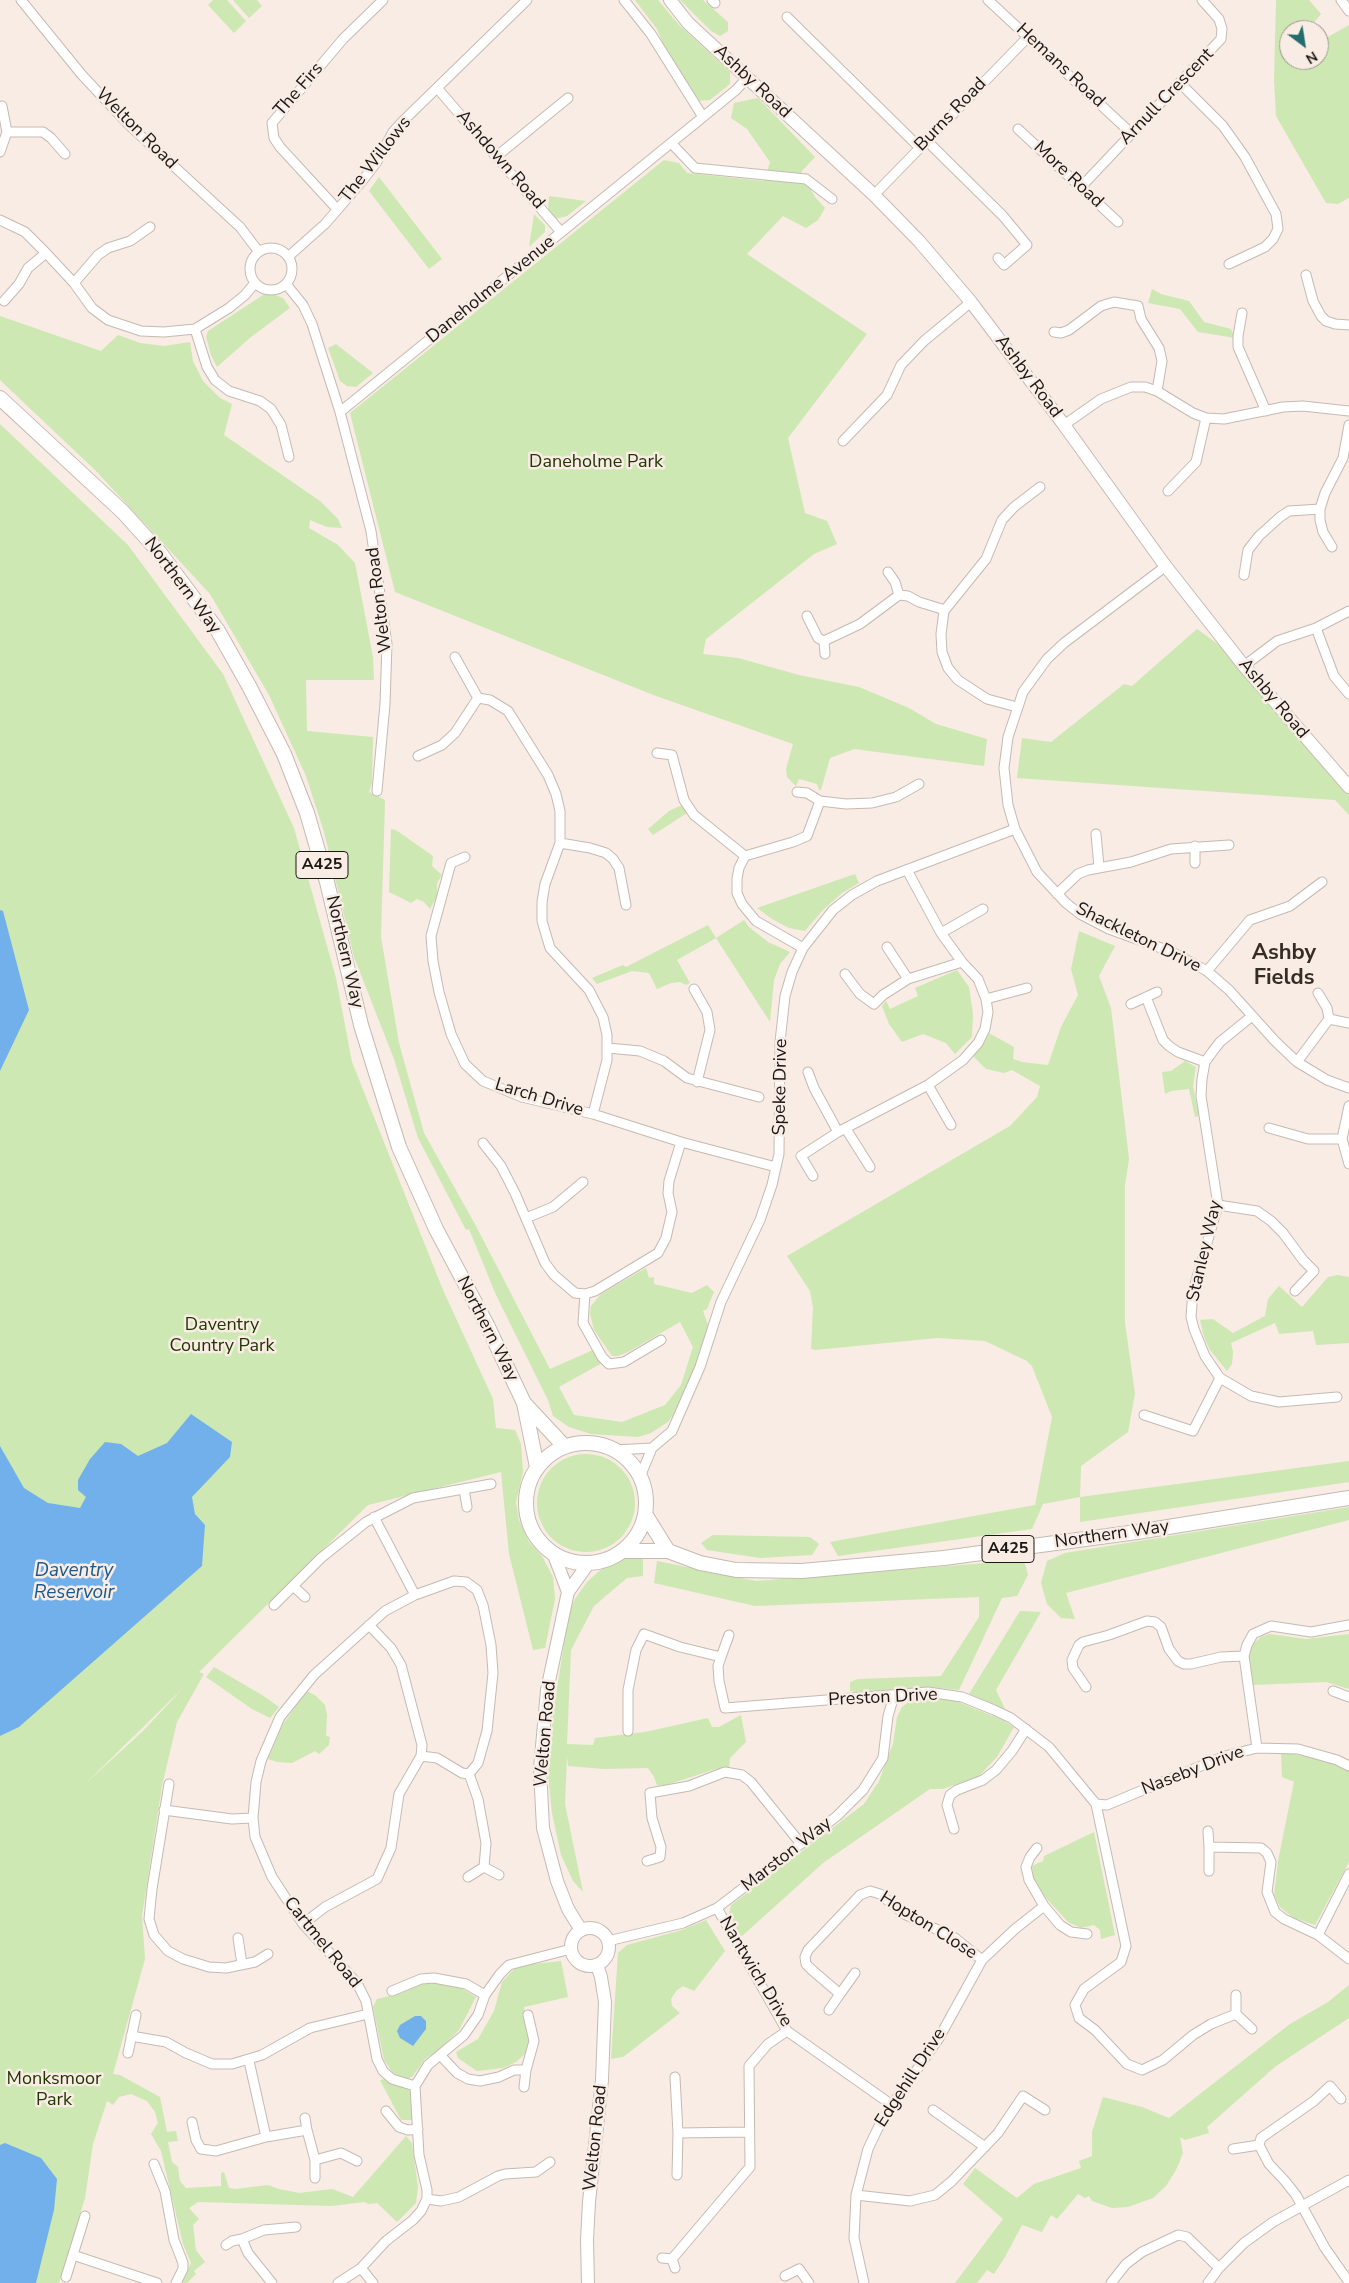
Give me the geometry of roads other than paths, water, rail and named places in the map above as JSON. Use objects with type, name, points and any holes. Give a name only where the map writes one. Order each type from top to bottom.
[{"type":"main road","name":"Northern Way","points":[[0,398],[123,512],[160,553],[218,632],[249,686],[284,754],[307,813],[328,882],[362,1026],[399,1147],[436,1229],[487,1325],[524,1403]]},
{"type":"main road","name":"A425","points":[[524,1403],[565,1446]]},
{"type":"main road","name":"A425","points":[[524,1403],[537,1467]]},
{"type":"main road","points":[[578,1443],[594,1444],[614,1450],[631,1463],[640,1477],[646,1498],[645,1514],[638,1535],[622,1551],[608,1559],[588,1564],[568,1561],[554,1555],[536,1538],[527,1516],[526,1492],[537,1467],[546,1458],[565,1446],[578,1443]]},
{"type":"main road","name":"Northern Way","points":[[668,1551],[700,1563],[736,1570],[802,1571],[944,1558],[1137,1532],[1349,1498]]},
{"type":"main road","points":[[645,1514],[668,1551]]},
{"type":"main road","name":"A425","points":[[622,1551],[668,1551]]},
{"type":"street","name":"Welton Road","points":[[21,0],[82,75],[129,125],[240,227],[258,252]]},
{"type":"street","name":"The Firs","points":[[337,209],[280,147],[274,138],[272,123],[343,40],[383,0]]},
{"type":"street","name":"The Willows","points":[[289,256],[325,224],[376,163],[393,132],[527,0]]},
{"type":"street","points":[[624,0],[651,34],[703,117]]},
{"type":"street","name":"Ashby Road","points":[[670,0],[688,23],[874,195],[919,241],[970,302],[1064,425],[1166,566],[1244,666],[1349,787]]},
{"type":"street","name":"Hemans Road","points":[[988,0],[1029,36],[1132,134]]},
{"type":"street","name":"Arnull Crescent","points":[[1081,187],[1218,44],[1223,34],[1219,19],[1202,0]]},
{"type":"street","points":[[1341,0],[1349,11]]},
{"type":"street","points":[[787,17],[922,144],[1003,216],[1026,245],[1004,265],[998,258]]},
{"type":"street","name":"Burns Road","points":[[874,195],[1029,36]]},
{"type":"street","name":"Daneholme Avenue","points":[[340,412],[736,90],[748,77]]},
{"type":"street","points":[[1181,84],[1223,126],[1246,157],[1276,214],[1278,229],[1273,239],[1265,247],[1229,264]]},
{"type":"street","name":"Ashdown Road","points":[[438,89],[562,232]]},
{"type":"street","points":[[497,156],[568,98]]},
{"type":"street","points":[[0,152],[7,132],[2,106]]},
{"type":"street","name":"More Road","points":[[1018,129],[1118,222]]},
{"type":"street","points":[[7,132],[43,132],[65,154]]},
{"type":"street","points":[[671,143],[695,168],[806,179],[832,199]]},
{"type":"street","points":[[0,220],[25,232],[46,252],[74,282],[92,308],[108,320],[141,331],[195,330],[229,308],[245,295],[255,283]]},
{"type":"street","points":[[74,282],[98,254],[108,248],[130,241],[150,228]]},
{"type":"street","points":[[272,247],[279,248],[289,256],[292,272],[286,284],[278,289],[267,290],[255,283],[251,276],[250,266],[252,259],[258,252],[272,247]]},
{"type":"street","points":[[4,301],[28,268],[46,252]]},
{"type":"street","points":[[1306,275],[1321,316],[1326,321],[1335,324],[1349,325]]},
{"type":"street","points":[[286,284],[299,300],[312,324],[340,412]]},
{"type":"street","points":[[843,441],[887,395],[901,365],[924,341],[970,302]]},
{"type":"street","points":[[1054,332],[1062,333],[1069,330],[1102,306],[1114,302],[1138,306],[1141,319],[1159,348],[1162,361],[1157,391]]},
{"type":"street","points":[[1242,313],[1238,347],[1266,411]]},
{"type":"street","points":[[195,330],[207,367],[215,380],[229,391],[260,401],[271,409],[280,425],[288,457]]},
{"type":"street","points":[[1064,425],[1110,393],[1131,387],[1145,387],[1157,391],[1193,413],[1206,418],[1224,419],[1283,407],[1303,406],[1349,412]]},
{"type":"street","name":"Welton Road","points":[[340,412],[371,531],[387,644],[385,704],[377,791]]},
{"type":"street","points":[[1168,491],[1196,462],[1206,418]]},
{"type":"street","points":[[1332,548],[1322,532],[1320,509],[1324,493],[1346,459],[1349,425]]},
{"type":"street","points":[[1017,707],[987,698],[958,680],[948,668],[942,652],[941,634],[945,610],[986,559],[1002,520],[1014,506],[1040,487]]},
{"type":"street","points":[[1244,575],[1248,550],[1259,536],[1280,517],[1289,511],[1320,509]]},
{"type":"street","name":"Shackleton Drive","points":[[1166,566],[1064,643],[1047,659],[1028,685],[1017,707],[1008,737],[1004,768],[1008,805],[1015,829],[1037,872],[1056,894],[1080,914],[1109,929],[1172,952],[1207,971],[1229,990],[1297,1062],[1327,1080],[1349,1088]]},
{"type":"street","points":[[888,572],[895,582],[899,595]]},
{"type":"street","points":[[824,641],[875,615],[890,600],[899,595],[908,596],[919,602],[945,610]]},
{"type":"street","points":[[1244,666],[1277,641],[1316,628],[1349,611]]},
{"type":"street","points":[[807,616],[818,638],[824,641]]},
{"type":"street","points":[[1316,628],[1334,676],[1349,694]]},
{"type":"street","points":[[824,641],[825,654]]},
{"type":"street","points":[[455,657],[478,698]]},
{"type":"street","points":[[418,756],[442,745],[455,733],[478,698]]},
{"type":"street","points":[[478,698],[490,700],[508,711],[548,775],[560,811],[560,843],[545,884],[542,902],[542,921],[550,948],[585,986],[604,1017],[608,1048],[601,1086],[593,1114]]},
{"type":"street","points":[[657,753],[672,755],[684,800],[688,807],[745,856]]},
{"type":"street","points":[[797,792],[807,793],[820,800],[846,804],[872,803],[896,797],[919,784]]},
{"type":"street","points":[[803,948],[764,928],[742,904],[737,893],[737,880],[739,868],[745,856],[807,836],[820,800]]},
{"type":"street","name":"Speke Drive","points":[[640,1477],[652,1448],[672,1431],[687,1399],[721,1302],[760,1220],[776,1167],[780,1133],[780,1042],[786,996],[792,972],[803,948],[833,910],[852,895],[877,881],[1015,829]]},
{"type":"street","points":[[1096,834],[1099,867]]},
{"type":"street","points":[[560,843],[590,848],[606,853],[613,859],[619,868],[626,905]]},
{"type":"street","points":[[1056,894],[1078,874],[1099,867],[1130,862],[1171,849],[1229,845]]},
{"type":"street","points":[[1195,846],[1195,863]]},
{"type":"street","name":"Larch Drive","points":[[465,857],[451,863],[431,936],[433,961],[451,1034],[465,1064],[483,1081],[522,1097],[593,1114],[681,1142],[776,1167]]},
{"type":"street","points":[[813,1176],[801,1156],[842,1131],[928,1085],[963,1060],[982,1036],[988,1012],[986,999],[978,979],[962,962],[941,933],[907,870]]},
{"type":"street","points":[[1207,971],[1250,920],[1290,906],[1322,882]]},
{"type":"street","points":[[941,933],[983,909]]},
{"type":"street","points":[[887,947],[908,979]]},
{"type":"street","points":[[845,974],[860,994],[874,1004],[883,995],[908,979],[962,962]]},
{"type":"street","points":[[986,999],[1027,988]]},
{"type":"street","points":[[694,989],[707,1012],[710,1030],[697,1082]]},
{"type":"street","points":[[1131,1004],[1157,992]]},
{"type":"street","points":[[1297,1062],[1329,1019],[1327,1008],[1318,993]]},
{"type":"street","points":[[1146,997],[1164,1040],[1169,1046],[1178,1052],[1205,1062],[1220,1042],[1252,1016]]},
{"type":"street","points":[[1329,1019],[1349,1023]]},
{"type":"street","points":[[608,1048],[640,1051],[653,1056],[686,1078],[759,1097]]},
{"type":"street","name":"Stanley Way","points":[[1205,1062],[1201,1096],[1218,1204],[1193,1291],[1191,1317],[1200,1347],[1220,1378],[1251,1396],[1274,1402],[1336,1398]]},
{"type":"street","points":[[808,1072],[814,1088],[842,1131],[870,1167]]},
{"type":"street","points":[[928,1085],[951,1125]]},
{"type":"street","points":[[1349,1106],[1342,1139],[1349,1164]]},
{"type":"street","points":[[1269,1128],[1308,1139],[1342,1139]]},
{"type":"street","points":[[483,1143],[501,1166],[545,1263],[554,1275],[575,1293],[585,1294],[595,1291],[658,1253],[666,1238],[672,1212],[668,1193],[668,1181],[681,1142]]},
{"type":"street","points":[[526,1218],[553,1207],[583,1182]]},
{"type":"street","points":[[1218,1204],[1257,1211],[1283,1233],[1303,1260],[1314,1270],[1295,1291]]},
{"type":"street","points":[[585,1294],[582,1323],[602,1357],[609,1364],[624,1362],[661,1340]]},
{"type":"street","points":[[1144,1415],[1193,1431],[1220,1378]]},
{"type":"street","points":[[614,1450],[652,1448]]},
{"type":"street","points":[[274,1605],[354,1530],[374,1517],[414,1498],[490,1484]]},
{"type":"street","points":[[464,1489],[467,1507]]},
{"type":"street","points":[[374,1517],[415,1595]]},
{"type":"street","points":[[554,1555],[568,1592]]},
{"type":"street","name":"Welton Road","points":[[581,1930],[568,1909],[557,1881],[543,1828],[540,1769],[547,1690],[568,1592],[588,1564]]},
{"type":"street","name":"Cartmel Road","points":[[415,2086],[392,2079],[383,2071],[377,2059],[366,2001],[357,1983],[303,1924],[272,1877],[255,1837],[253,1818],[256,1782],[261,1761],[280,1717],[314,1675],[386,1611],[415,1595],[454,1581],[466,1582],[478,1590],[491,1645],[492,1673],[487,1732],[478,1763],[469,1774]]},
{"type":"street","points":[[293,1586],[305,1597]]},
{"type":"street","points":[[1086,1687],[1073,1668],[1072,1660],[1079,1645],[1147,1621],[1155,1622],[1161,1627],[1169,1649],[1178,1661],[1184,1664],[1221,1657],[1244,1656]]},
{"type":"street","points":[[303,1924],[325,1907],[377,1879],[391,1848],[399,1794],[421,1756],[422,1745],[401,1665],[391,1648],[369,1625]]},
{"type":"street","points":[[1257,1748],[1244,1656],[1253,1634],[1271,1626],[1311,1632],[1349,1625]]},
{"type":"street","points":[[628,1730],[628,1690],[636,1650],[644,1634],[680,1647],[721,1657],[729,1635]]},
{"type":"street","name":"Preston Drive","points":[[721,1657],[718,1666],[725,1708],[928,1692],[962,1697],[994,1710],[1026,1729],[1049,1747],[1096,1804],[1126,1946],[1121,1962],[1084,1989],[1078,1999],[1076,2012],[1083,2023],[1096,2030],[1127,2064],[1136,2069],[1150,2068],[1163,2060],[1193,2035],[1211,2024],[1236,2014]]},
{"type":"street","points":[[1333,1691],[1349,1697]]},
{"type":"street","name":"Marston Way","points":[[608,1941],[683,1923],[717,1908],[837,1816],[863,1790],[883,1758],[888,1716],[894,1696]]},
{"type":"street","points":[[954,1829],[947,1805],[950,1795],[956,1790],[983,1780],[996,1770],[1012,1751],[1026,1729]]},
{"type":"street","name":"Naseby Drive","points":[[1096,1804],[1107,1805],[1225,1756],[1257,1748],[1298,1749],[1323,1755],[1349,1766]]},
{"type":"street","points":[[421,1756],[437,1758],[462,1773],[469,1774],[478,1799],[484,1834],[484,1867]]},
{"type":"street","points":[[647,1862],[660,1857],[662,1847],[652,1818],[650,1794],[689,1786],[725,1772],[742,1775],[751,1782],[801,1844]]},
{"type":"street","points":[[169,1784],[149,1919],[154,1935],[168,1951],[183,1959],[209,1966],[226,1968],[255,1962],[268,1954]]},
{"type":"street","points":[[164,1810],[232,1819],[253,1818]]},
{"type":"street","points":[[1208,1831],[1209,1871]]},
{"type":"street","points":[[1209,1847],[1261,1848],[1267,1853],[1270,1862],[1267,1892],[1275,1912],[1284,1919],[1318,1935],[1349,1959]]},
{"type":"street","points":[[1037,1848],[1030,1857],[1026,1867],[1028,1880],[1044,1906],[1060,1925],[1072,1932],[1087,1934]]},
{"type":"street","points":[[484,1867],[499,1875]]},
{"type":"street","points":[[468,1877],[484,1867]]},
{"type":"street","points":[[1318,1935],[1349,1874]]},
{"type":"street","name":"Hopton Close","points":[[840,1994],[806,1964],[805,1958],[808,1950],[860,1895],[870,1891],[880,1894],[904,1914],[955,1938],[982,1960]]},
{"type":"street","name":"Edgehill Drive","points":[[864,2283],[854,2238],[856,2194],[868,2149],[878,2128],[939,2038],[982,1960],[1015,1929],[1044,1906]]},
{"type":"street","name":"Nantwich Drive","points":[[717,1908],[787,2031],[892,2105]]},
{"type":"street","points":[[594,1928],[600,1931],[608,1941],[607,1955],[597,1965],[591,1966],[576,1960],[571,1949],[573,1938],[581,1930],[594,1928]]},
{"type":"street","points":[[238,1938],[242,1964]]},
{"type":"street","points":[[338,2283],[361,2268],[386,2241],[413,2220],[421,2210],[426,2199],[427,2190],[419,2155],[415,2086],[428,2065],[464,2035],[478,2015],[485,1995],[500,1974],[509,1966],[571,1949]]},
{"type":"street","name":"Welton Road","points":[[588,2283],[586,2240],[602,2080],[605,2002],[602,1977],[597,1965]]},
{"type":"street","points":[[829,2010],[855,1973]]},
{"type":"street","points":[[392,1991],[421,1979],[434,1978],[466,1984],[485,1995]]},
{"type":"street","points":[[1236,1995],[1236,2014],[1252,2029]]},
{"type":"street","points":[[131,2036],[166,2042],[212,2064],[232,2064],[249,2061],[310,2028],[368,2014]]},
{"type":"street","points":[[128,2054],[136,2015]]},
{"type":"street","points":[[524,2087],[526,2070],[534,2042],[528,2015]]},
{"type":"street","points":[[675,2268],[667,2258],[723,2197],[737,2185],[750,2167],[749,2066],[768,2044],[787,2031]]},
{"type":"street","points":[[441,2056],[457,2074],[468,2079],[480,2080],[499,2077],[514,2070],[526,2070]]},
{"type":"street","points":[[249,2061],[266,2137]]},
{"type":"street","points":[[675,2077],[678,2133],[677,2175]]},
{"type":"street","points":[[1258,2145],[1261,2138],[1314,2100],[1330,2086],[1341,2098]]},
{"type":"street","points":[[856,2194],[910,2201],[935,2195],[952,2181],[998,2133],[1023,2096],[1045,2110]]},
{"type":"street","points":[[933,2110],[984,2147]]},
{"type":"street","points":[[386,2111],[399,2126],[408,2130],[418,2129]]},
{"type":"street","points":[[305,2118],[315,2160],[315,2178]]},
{"type":"street","points":[[192,2122],[196,2140],[201,2149],[216,2151],[266,2137],[307,2130]]},
{"type":"street","points":[[678,2133],[749,2132]]},
{"type":"street","points":[[1234,2149],[1258,2145]]},
{"type":"street","points":[[1258,2145],[1269,2164],[1285,2181],[1302,2206],[1325,2248],[1349,2282]]},
{"type":"street","points":[[315,2160],[341,2153],[357,2161]]},
{"type":"street","points":[[426,2199],[441,2201],[459,2197],[498,2176],[536,2172],[550,2162]]},
{"type":"street","points":[[154,2164],[165,2191],[174,2240],[183,2263],[183,2269],[176,2283]]},
{"type":"street","points":[[1208,2283],[1219,2268],[1244,2242],[1273,2222],[1349,2180]]},
{"type":"street","points":[[66,2277],[85,2216]]},
{"type":"street","points":[[226,2245],[232,2241],[264,2230],[296,2226]]},
{"type":"street","points":[[1111,2283],[1126,2264],[1142,2252],[1178,2236],[1187,2237],[1219,2268]]},
{"type":"street","points":[[242,2239],[248,2252],[272,2283]]},
{"type":"street","points":[[74,2255],[157,2283]]},
{"type":"street","points":[[361,2268],[373,2283]]},
{"type":"street","points":[[785,2276],[799,2269],[809,2283]]},
{"type":"water","points":[[0,910],[3,911],[29,1010],[0,1071]]},
{"type":"water","name":"Daventry Reservoir","points":[[191,1414],[232,1442],[230,1457],[192,1497],[195,1514],[205,1525],[202,1566],[19,1727],[0,1736],[0,1446],[24,1488],[48,1503],[80,1508],[86,1497],[78,1490],[78,1480],[90,1459],[105,1442],[121,1444],[138,1456],[167,1443]]},
{"type":"water","points":[[415,2016],[421,2016],[426,2021],[426,2029],[413,2046],[400,2038],[397,2031],[400,2025]]},
{"type":"water","points":[[5,2143],[41,2158],[57,2179],[54,2210],[36,2283],[0,2283],[0,2145]]},
{"type":"district","name":"Ashby Fields","points":[[1284,966]]},
{"type":"park label","name":"Daneholme Park","points":[[596,463]]},
{"type":"park label","name":"Daventry Country Park","points":[[222,1336]]},
{"type":"park label","name":"Monksmoor Park","points":[[54,2090]]}]
